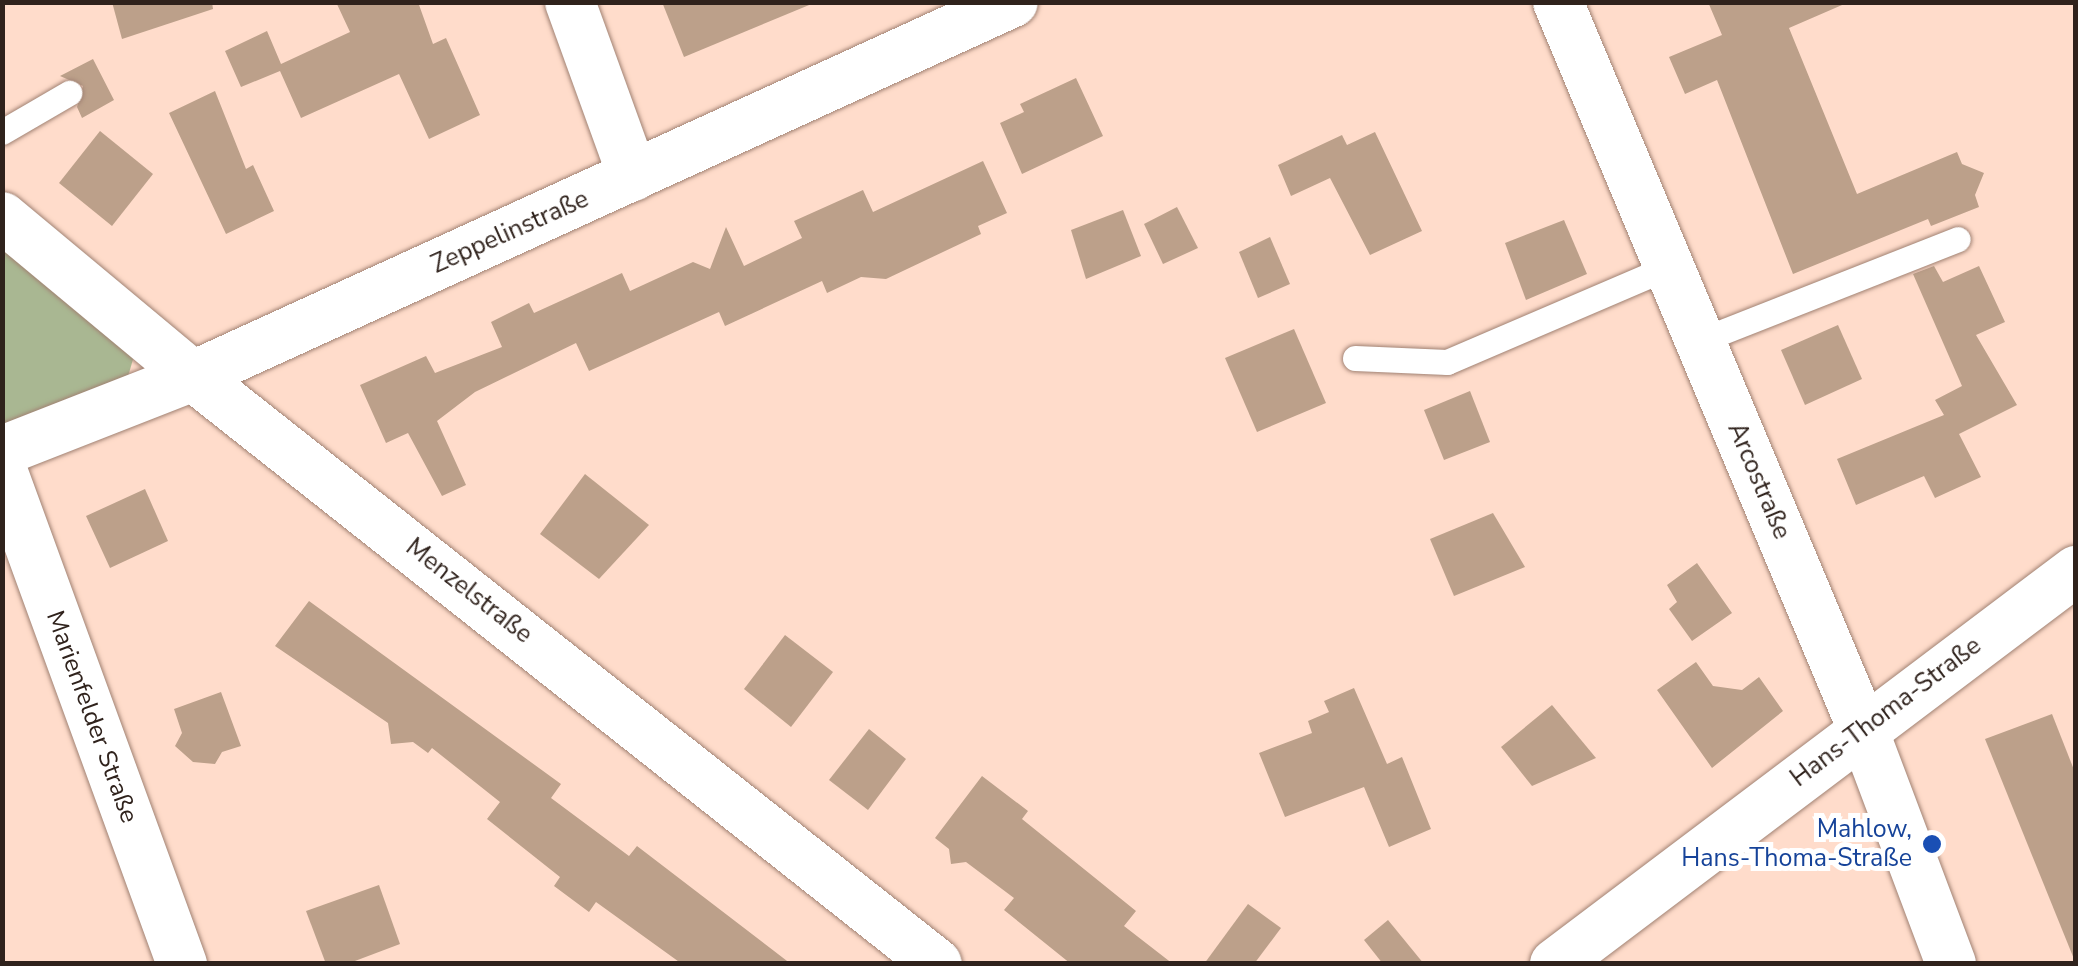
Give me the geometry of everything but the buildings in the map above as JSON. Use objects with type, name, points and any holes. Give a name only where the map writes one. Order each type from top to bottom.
[{"type":"street","points":[[570,2],[633,176]]},
{"type":"street","name":"Zeppelinstraße","points":[[2,451],[193,376],[1013,2]]},
{"type":"street","name":"Arcostraße","points":[[1558,2],[1862,728],[1951,964]]},
{"type":"street","name":"Menzelstraße","points":[[2,217],[193,376],[937,964]]},
{"type":"street","name":"Marienfelder Straße","points":[[2,470],[182,964]]},
{"type":"street","name":"Hans-Thoma-Straße","points":[[1555,964],[1862,728],[2076,572]]},
{"type":"lane","points":[[2,132],[69,93]]},
{"type":"lane","points":[[1700,341],[1958,239]]},
{"type":"lane","points":[[1355,358],[1447,362],[1669,267]]},
{"type":"green space","points":[[2,234],[136,349],[127,380],[5,429]]},
{"type":"place","name":"Mahlow, Hans-Thoma-Straße","points":[[1932,844]]}]
